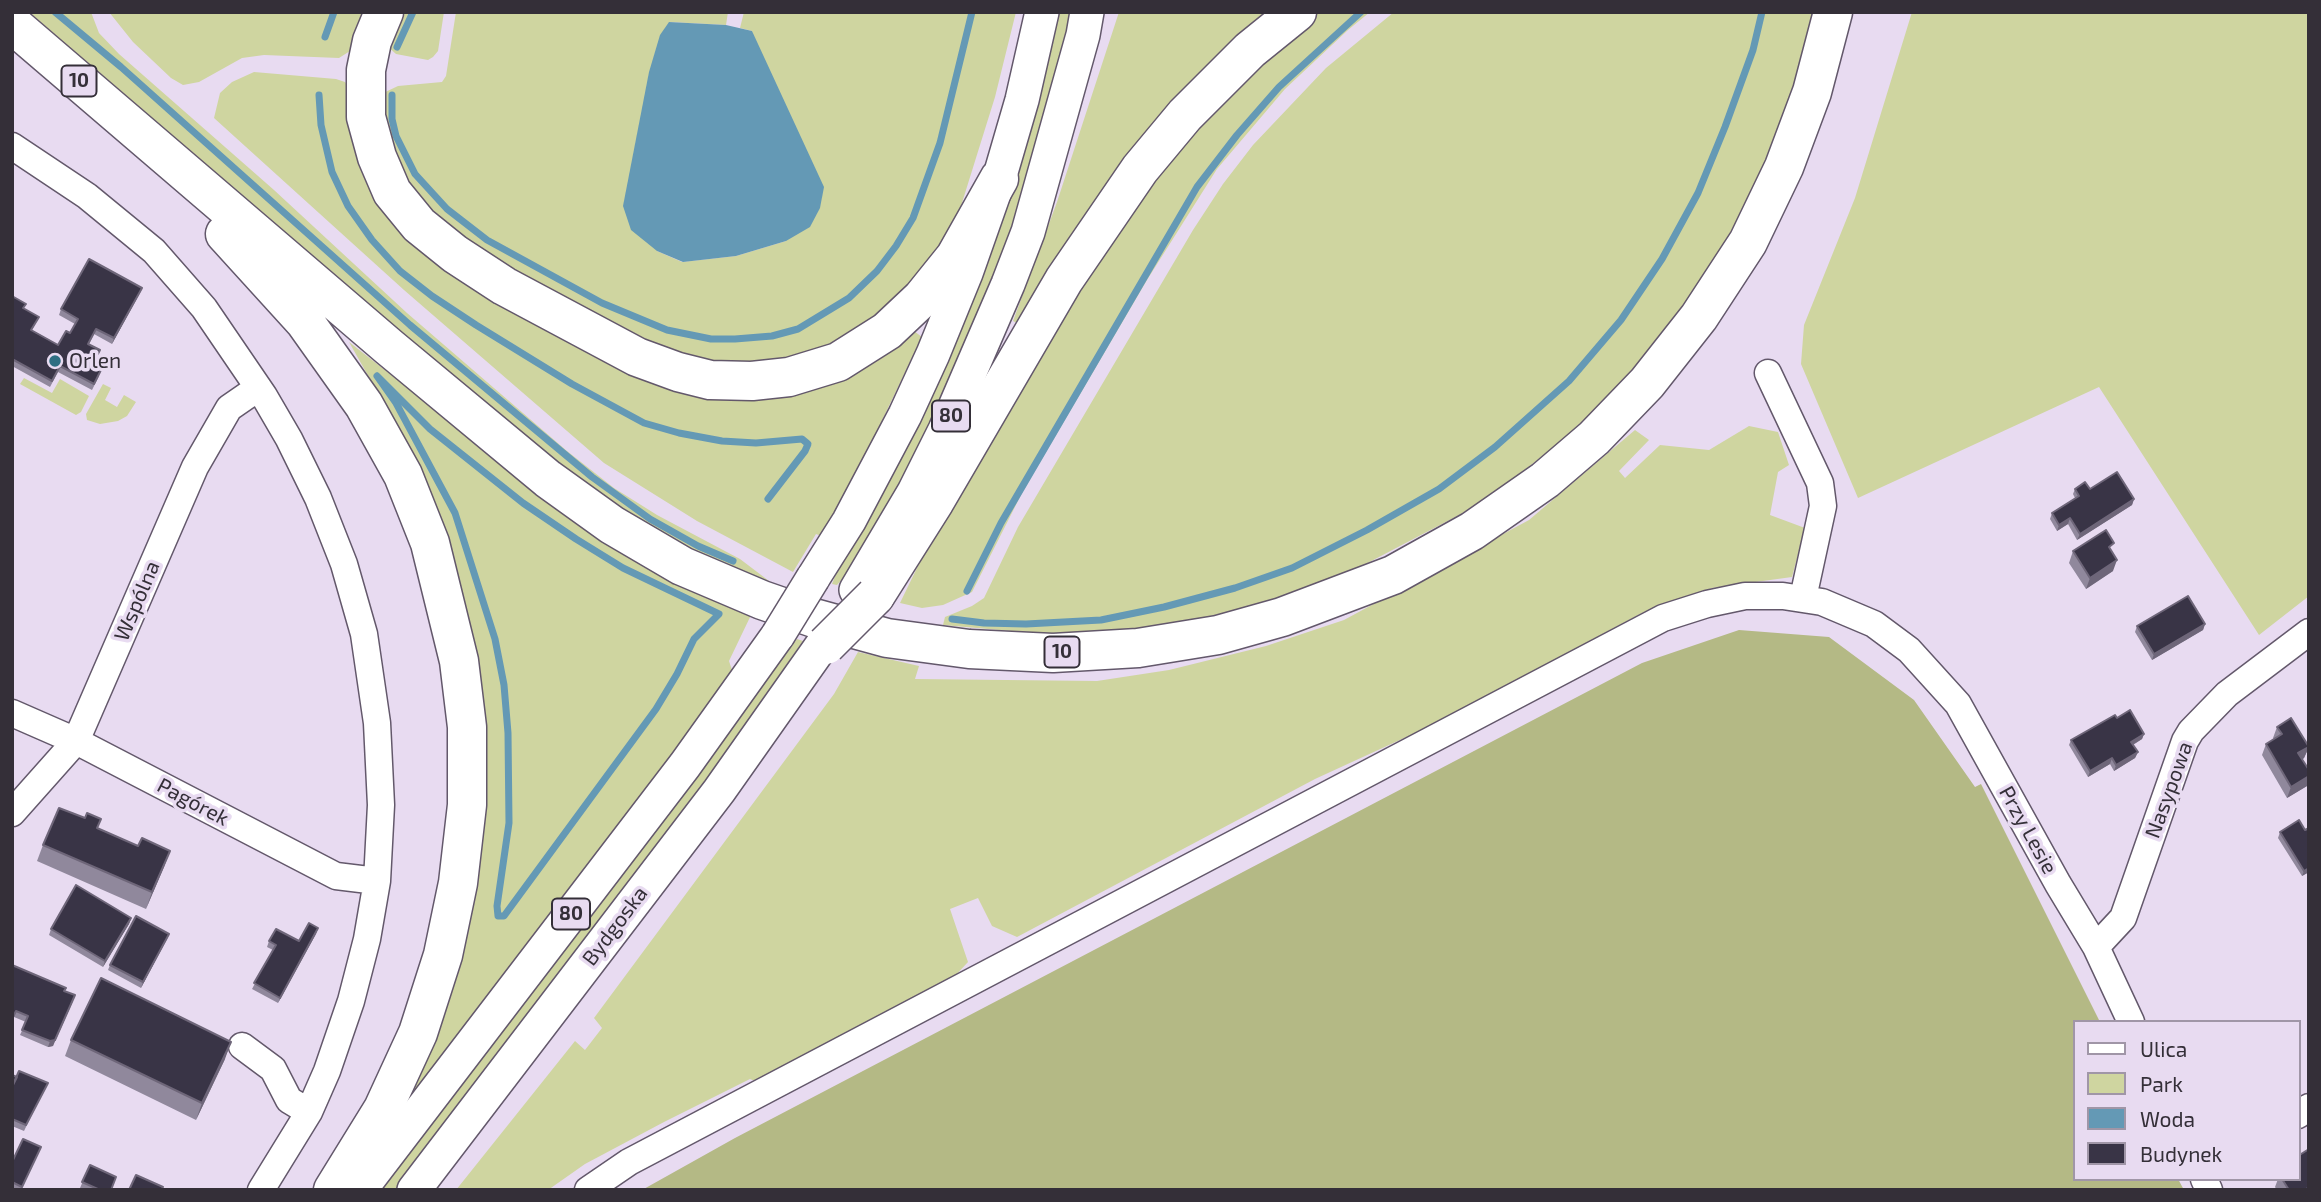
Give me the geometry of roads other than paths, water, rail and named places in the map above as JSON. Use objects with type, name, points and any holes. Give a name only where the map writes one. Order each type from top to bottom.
[{"type":"highway","points":[[384,12],[372,41],[366,70],[366,117],[377,157],[392,191],[419,225],[455,254],[504,286],[638,357],[678,372],[710,380],[752,382],[789,377],[838,362],[887,331],[922,298],[954,257],[999,180]]},
{"type":"highway","points":[[820,650],[935,500],[1064,280],[1140,169],[1185,115],[1250,50],[1297,12]]},
{"type":"highway","name":"10","points":[[12,24],[548,479],[611,525],[682,566],[762,600],[887,638],[983,650],[1053,653],[1138,648],[1218,635],[1282,617],[1393,575],[1472,531],[1545,480],[1594,438],[1647,383],[1699,317],[1748,242],[1784,167],[1812,92],[1833,12]]},
{"type":"highway","points":[[145,138],[213,220],[305,322],[364,405],[403,475],[430,543],[459,661],[467,727],[467,805],[458,883],[443,954],[418,1033],[383,1109],[333,1190]]},
{"type":"main road","name":"80","points":[[360,1190],[685,765],[778,635],[854,511],[905,415],[966,273],[999,180],[1022,100],[1042,12]]},
{"type":"main road","name":"80","points":[[865,593],[939,442],[1028,232],[1087,12]]},
{"type":"main road","name":"Bydgoska","points":[[414,1190],[719,791],[820,650]]},
{"type":"street","points":[[12,146],[87,196],[153,251],[204,308],[289,439],[318,498],[344,564],[364,634],[377,723],[381,805],[377,881],[367,939],[351,1001],[327,1071],[309,1112],[261,1190]]},
{"type":"street","points":[[1768,373],[1820,484],[1823,506],[1803,598]]},
{"type":"street","name":"Wspólna","points":[[12,813],[76,741],[195,467],[229,408],[258,388]]},
{"type":"street","name":"Przy Lesie","points":[[588,1190],[629,1162],[1663,618],[1707,604],[1745,596],[1803,598],[1822,602],[1858,615],[1909,650],[1958,704],[2096,947],[2130,1020]]},
{"type":"street","name":"Nasypowa","points":[[2096,947],[2123,918],[2185,741],[2191,731],[2227,694],[2309,632]]},
{"type":"street","name":"Pagórek","points":[[12,713],[76,741],[336,876],[377,881]]},
{"type":"street","points":[[242,1046],[273,1069],[289,1100],[309,1112]]},
{"type":"water","points":[[669,22],[726,25],[752,31],[824,187],[820,208],[810,227],[786,241],[736,256],[683,262],[657,251],[631,230],[623,206],[649,72],[660,35]]},
{"type":"waterway","points":[[55,12],[121,67],[410,325],[592,477],[650,519],[698,546],[733,561]]},
{"type":"waterway","points":[[325,37],[334,12]]},
{"type":"waterway","points":[[397,47],[413,12]]},
{"type":"waterway","points":[[392,95],[392,119],[396,136],[415,174],[447,209],[487,240],[602,303],[667,330],[711,339],[772,336],[798,329],[849,298],[877,271],[896,246],[913,218],[940,143],[972,12]]},
{"type":"waterway","points":[[967,591],[1001,523],[1197,187],[1279,87],[1361,12]]},
{"type":"waterway","points":[[952,619],[1026,624],[1101,620],[1164,607],[1235,588],[1292,568],[1439,489],[1495,447],[1569,381],[1621,320],[1662,259],[1698,193],[1753,50],[1762,12]]},
{"type":"waterway","points":[[319,95],[321,125],[332,172],[348,206],[372,240],[400,271],[476,325],[572,384],[644,423],[722,441],[756,443],[802,439],[808,444],[805,451],[768,499]]},
{"type":"waterway","points":[[377,376],[430,429],[523,503],[623,568],[719,614],[694,639],[656,709],[504,916],[498,916],[497,906],[509,823],[508,733],[504,685],[495,639],[455,513],[396,403],[377,376]]},
{"type":"place","name":"Orlen","points":[[55,361]]}]
